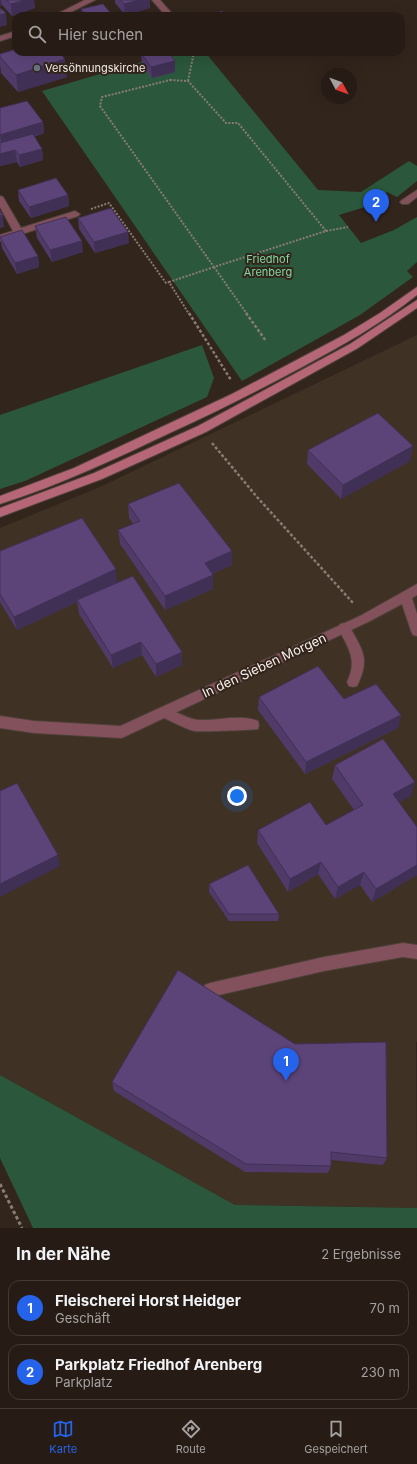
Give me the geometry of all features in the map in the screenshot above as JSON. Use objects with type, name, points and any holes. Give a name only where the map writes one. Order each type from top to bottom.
[{"type":"main road","points":[[0,500],[40,487],[88,466],[240,395],[363,328],[417,290]]},
{"type":"main road","points":[[0,512],[98,476],[202,429],[354,346],[417,303]]},
{"type":"street","points":[[66,12],[91,0]]},
{"type":"street","points":[[156,0],[166,12]]},
{"type":"street","points":[[0,39],[12,34]]},
{"type":"street","points":[[405,202],[417,193]]},
{"type":"street","points":[[0,199],[19,232]]},
{"type":"street","points":[[0,238],[75,214]]},
{"type":"street","name":"In den Sieben Morgen","points":[[0,722],[120,732],[344,628],[405,596],[417,588]]},
{"type":"street","points":[[405,596],[417,631]]},
{"type":"street","points":[[344,628],[358,656],[358,673],[353,682]]},
{"type":"street","points":[[164,712],[196,726],[227,724],[253,725]]},
{"type":"street","points":[[210,990],[324,964],[403,950],[417,952]]},
{"type":"path","points":[[188,81],[193,56]]},
{"type":"path","points":[[266,341],[100,106],[102,96],[170,80],[188,81],[226,123],[238,123],[326,231]]},
{"type":"path","points":[[75,214],[109,204],[166,283],[326,231],[348,227]]},
{"type":"path","points":[[169,282],[240,395]]},
{"type":"path","points":[[202,429],[257,497],[356,606],[364,618]]},
{"type":"path","points":[[0,1184],[22,1228]]},
{"type":"shaded area","points":[[417,335],[417,1208],[235,1205],[0,1075],[0,528],[100,487]]},
{"type":"green space","name":"Friedhof Arenberg","points":[[161,56],[208,56],[318,190],[361,192],[409,161],[417,166],[417,181],[397,197],[387,192],[365,207],[339,215],[361,243],[394,230],[417,217],[417,262],[407,271],[413,277],[360,315],[242,381],[42,91]]},
{"type":"green space","points":[[202,345],[214,378],[207,397],[25,481],[0,489],[0,415]]},
{"type":"green space","points":[[0,1075],[235,1205],[417,1208],[417,1228],[33,1228],[0,1158]]},
{"type":"building","points":[[6,0],[25,0],[11,4]]},
{"type":"building","points":[[121,0],[139,0],[124,4]]},
{"type":"building","points":[[103,4],[110,12],[84,12],[81,9]]},
{"type":"building","points":[[0,8],[6,13],[0,15]]},
{"type":"building","points":[[12,50],[12,56],[62,56],[65,59],[16,75],[0,57],[0,54]]},
{"type":"building","points":[[143,56],[171,56],[175,61],[151,67]]},
{"type":"building","points":[[27,101],[43,122],[0,135],[0,108]]},
{"type":"building","points":[[33,134],[42,149],[19,155],[15,150],[0,154],[0,143]]},
{"type":"building","points":[[56,178],[68,195],[29,207],[18,190]]},
{"type":"building","points":[[111,208],[128,232],[94,242],[78,218]]},
{"type":"building","points":[[66,217],[82,241],[50,250],[35,226]]},
{"type":"building","points":[[22,230],[38,256],[15,263],[0,237]]},
{"type":"building","points":[[378,413],[413,446],[343,485],[308,450]]},
{"type":"building","points":[[179,483],[232,551],[205,563],[213,575],[165,596],[118,530],[140,521],[128,504]]},
{"type":"building","points":[[82,518],[116,569],[14,617],[0,594],[0,551]]},
{"type":"building","points":[[133,576],[182,652],[156,664],[141,642],[111,655],[77,600]]},
{"type":"building","points":[[318,666],[344,699],[376,684],[401,715],[306,762],[259,697]]},
{"type":"building","points":[[383,739],[415,782],[393,794],[417,827],[417,865],[376,889],[364,872],[338,887],[321,862],[290,879],[258,830],[310,802],[326,825],[363,805],[335,765]]},
{"type":"building","points":[[17,783],[58,855],[0,884],[0,791]]},
{"type":"building","points":[[248,865],[279,914],[229,914],[209,884]]},
{"type":"building","points":[[178,970],[295,1044],[386,1042],[387,1158],[331,1152],[331,1166],[246,1164],[112,1082]]},
{"type":"place","name":"Versöhnungskirche","points":[[37,68]]},
{"type":"place","name":"Parkplatz Friedhof Arenberg","points":[[376,222]]},
{"type":"place","name":"Fleischerei Horst Heidger","points":[[286,1081]]}]
